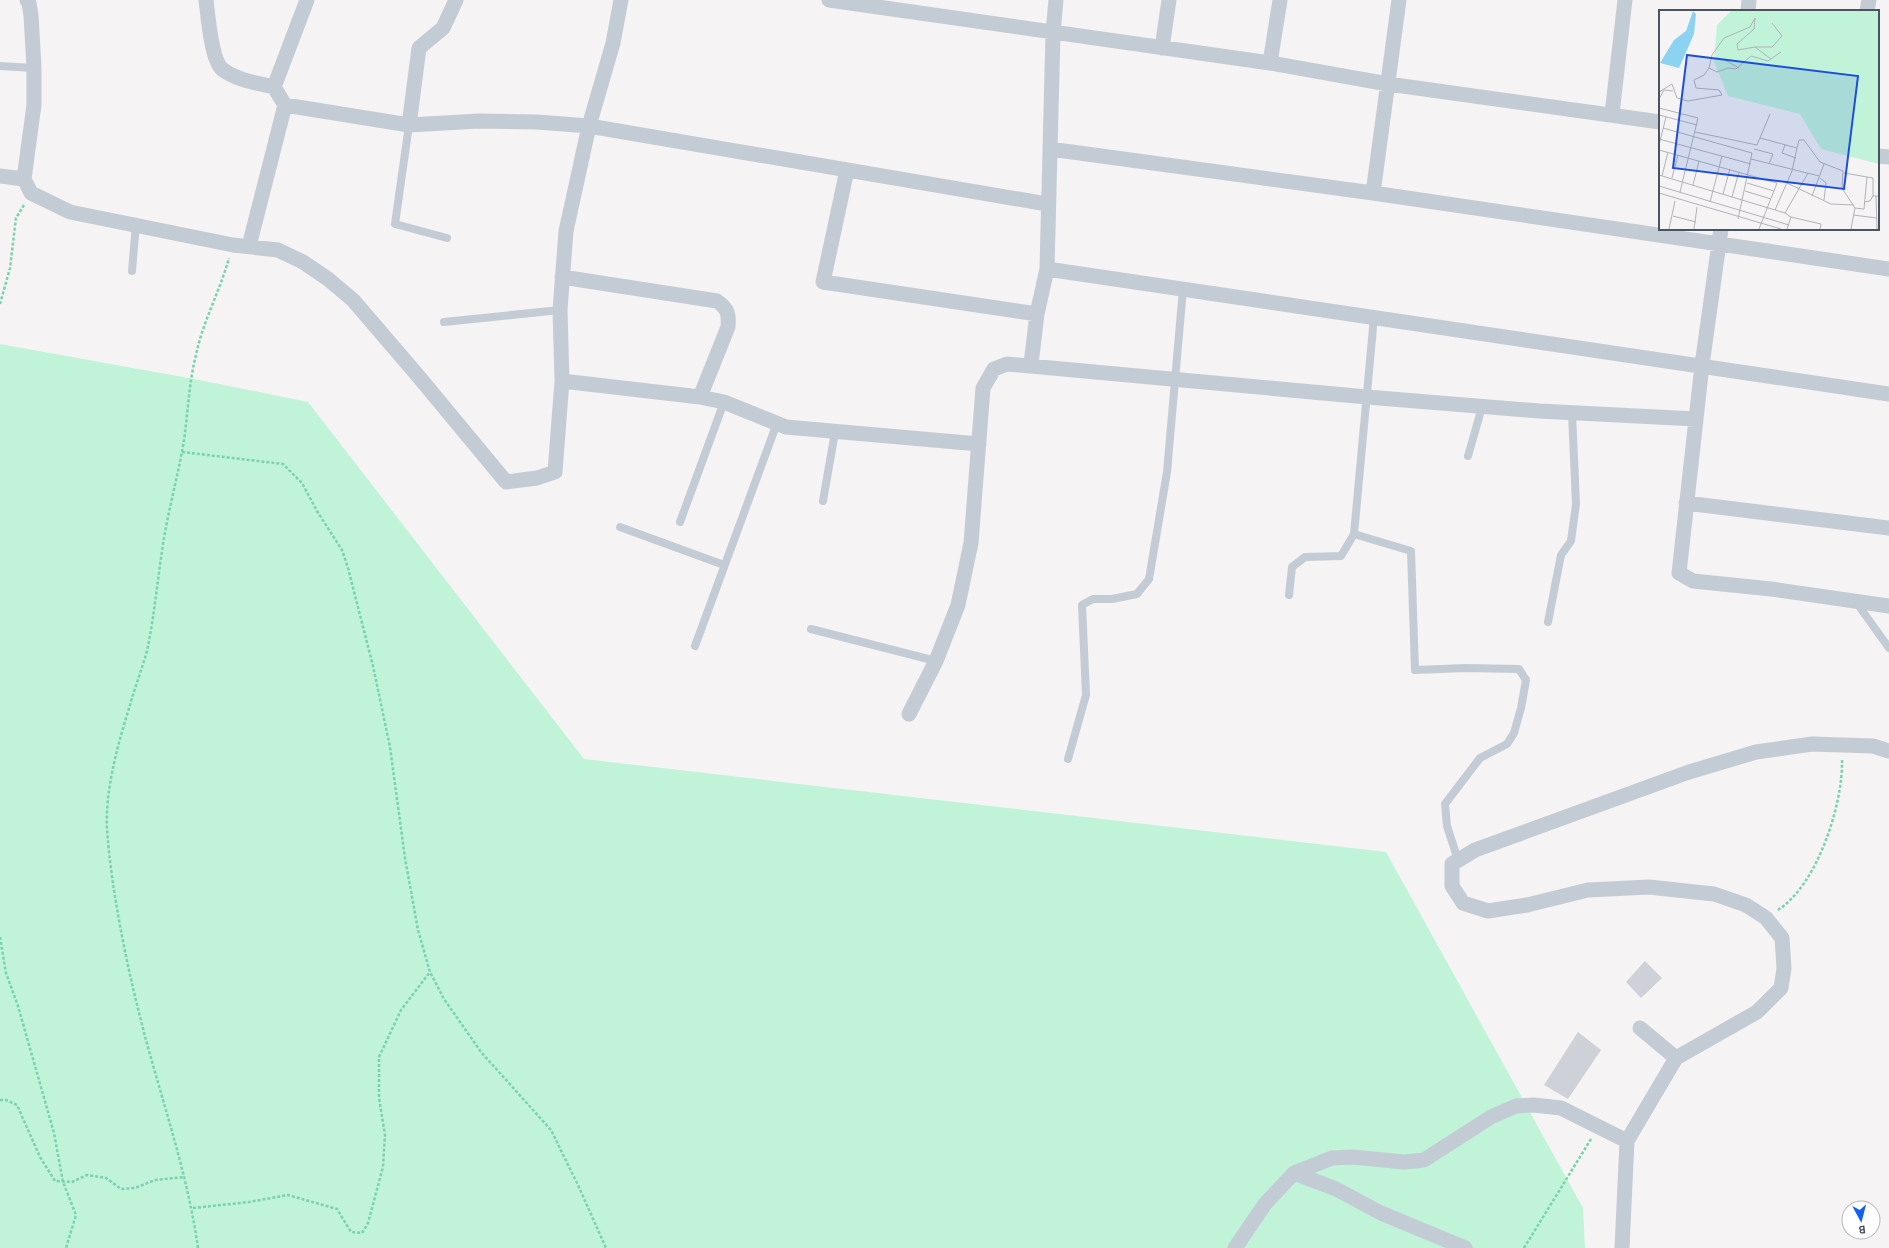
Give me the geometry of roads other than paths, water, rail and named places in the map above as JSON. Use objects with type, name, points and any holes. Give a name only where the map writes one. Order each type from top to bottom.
[{"type":"street","points":[[27,0],[31,14],[34,68],[34,105],[24,179],[31,192],[70,212],[233,244],[278,250],[303,262],[328,279],[353,300],[420,377],[506,482],[537,478],[555,472],[562,381],[560,310],[566,231],[589,126],[613,44],[621,0]]},
{"type":"street","points":[[206,0],[211,42],[221,68],[237,77],[274,87],[285,105],[249,246]]},
{"type":"street","points":[[274,87],[306,0]]},
{"type":"street","points":[[409,125],[419,48],[443,28],[456,0]]},
{"type":"street","points":[[829,0],[1270,63],[1388,84],[1612,114],[1659,122]]},
{"type":"street","points":[[1031,364],[1037,314],[1047,269],[1047,204],[1053,33],[1056,0]]},
{"type":"street","points":[[1162,48],[1169,0]]},
{"type":"street","points":[[1270,63],[1280,0]]},
{"type":"street","points":[[1373,194],[1399,0]]},
{"type":"street","points":[[1612,114],[1625,0]]},
{"type":"street","points":[[1748,10],[1749,0]]},
{"type":"street","points":[[1867,10],[1869,0]]},
{"type":"street","points":[[285,105],[409,125],[536,122],[589,126],[1047,204]]},
{"type":"street","points":[[1050,149],[1889,269]]},
{"type":"street","points":[[1879,156],[1889,157]]},
{"type":"street","points":[[847,170],[823,282],[1037,314]]},
{"type":"street","points":[[0,176],[24,179]]},
{"type":"street","points":[[1721,230],[1702,365],[1679,573],[1693,581],[1771,589],[1889,606]]},
{"type":"street","points":[[1047,269],[1702,365],[1889,394]]},
{"type":"street","points":[[562,277],[717,300],[726,307],[729,316],[728,327],[700,398]]},
{"type":"street","points":[[909,714],[936,661],[958,605],[971,542],[983,388],[994,369],[1007,364],[1031,364],[1367,398],[1572,413],[1696,419]]},
{"type":"street","points":[[562,381],[724,402],[786,427],[979,444]]},
{"type":"street","points":[[1686,503],[1889,528]]},
{"type":"street","points":[[1622,1248],[1627,1141],[1676,1058],[1757,1012],[1781,988],[1784,968],[1782,938],[1766,918],[1746,906],[1714,894],[1649,887],[1588,890],[1527,905],[1488,911],[1463,903],[1452,886],[1452,864],[1475,850],[1488,845],[1689,772],[1749,754],[1812,744],[1873,746],[1889,751]]},
{"type":"street","points":[[1640,1028],[1676,1058]]},
{"type":"street","points":[[1235,1248],[1265,1204],[1294,1173],[1332,1158],[1352,1157],[1404,1162],[1424,1160],[1491,1117],[1516,1106],[1534,1105],[1561,1108],[1627,1141]]},
{"type":"street","points":[[1294,1173],[1336,1189],[1381,1213],[1465,1248]]},
{"type":"lane","points":[[0,66],[34,68]]},
{"type":"lane","points":[[409,125],[395,224],[447,238]]},
{"type":"lane","points":[[132,271],[136,224]]},
{"type":"lane","points":[[1068,759],[1086,695],[1082,605],[1093,599],[1112,599],[1137,594],[1149,579],[1167,472],[1183,289]]},
{"type":"lane","points":[[444,322],[560,310]]},
{"type":"lane","points":[[1289,595],[1292,567],[1305,557],[1341,556],[1354,534],[1374,317]]},
{"type":"lane","points":[[680,522],[724,402]]},
{"type":"lane","points":[[1468,456],[1482,407]]},
{"type":"lane","points":[[1548,622],[1561,555],[1571,541],[1576,504],[1572,413]]},
{"type":"lane","points":[[694,646],[777,424]]},
{"type":"lane","points":[[823,501],[835,432]]},
{"type":"lane","points":[[620,527],[724,565]]},
{"type":"lane","points":[[1354,534],[1411,551],[1415,670],[1466,668],[1519,669],[1526,680],[1521,708],[1514,733],[1507,744],[1480,758],[1445,804],[1447,826],[1458,860]]},
{"type":"lane","points":[[1856,602],[1889,648]]},
{"type":"lane","points":[[811,629],[936,661]]}]
